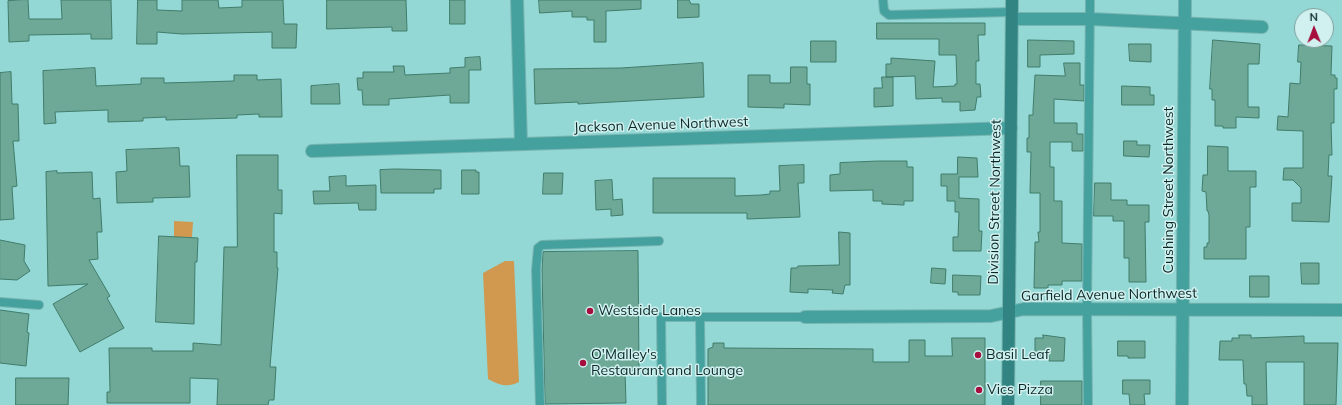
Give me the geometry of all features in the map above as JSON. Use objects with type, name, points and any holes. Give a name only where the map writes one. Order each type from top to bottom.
[{"type":"street","points":[[517,0],[521,144]]},
{"type":"street","name":"Cushing Street Northwest","points":[[1182,405],[1185,0]]},
{"type":"street","points":[[1012,10],[1090,19],[1262,27]]},
{"type":"street","name":"Division Street Northwest","points":[[1008,405],[1012,10]]},
{"type":"street","name":"Jackson Avenue Northwest","points":[[312,151],[1011,128]]},
{"type":"street","name":"Garfield Avenue Northwest","points":[[805,317],[991,316],[1024,309],[1342,310]]},
{"type":"lane","points":[[883,0],[884,11],[889,15],[1012,10]]},
{"type":"lane","points":[[1088,405],[1087,309],[1090,0]]},
{"type":"lane","points":[[540,405],[536,270],[538,248],[542,245],[660,241]]},
{"type":"lane","points":[[0,302],[39,305]]},
{"type":"lane","points":[[662,405],[661,317],[805,317]]},
{"type":"lane","points":[[700,317],[701,405]]},
{"type":"shaded area","points":[[174,221],[193,222],[192,237],[174,237]]},
{"type":"shaded area","points":[[505,261],[514,261],[519,382],[511,385],[499,384],[488,379],[483,273]]},
{"type":"building","points":[[28,0],[29,19],[62,19],[61,0],[111,0],[112,39],[91,39],[91,34],[29,35],[29,41],[9,42],[8,1]]},
{"type":"building","points":[[138,0],[157,0],[157,10],[182,11],[182,0],[218,0],[219,8],[242,7],[242,0],[283,0],[284,24],[297,24],[296,48],[272,48],[272,32],[182,34],[157,32],[157,44],[137,44]]},
{"type":"building","points":[[327,0],[406,0],[407,31],[392,31],[392,27],[327,29]]},
{"type":"building","points":[[450,0],[465,0],[465,24],[450,24]]},
{"type":"building","points":[[539,0],[641,0],[641,9],[606,11],[606,42],[594,42],[594,20],[587,20],[587,17],[572,17],[572,11],[540,13]]},
{"type":"building","points":[[678,0],[689,0],[691,4],[699,4],[699,17],[678,18]]},
{"type":"building","points":[[877,23],[985,23],[985,35],[978,35],[979,61],[976,61],[976,84],[980,84],[981,97],[977,97],[975,110],[960,111],[960,102],[942,102],[942,98],[916,99],[915,76],[886,77],[886,64],[891,64],[891,58],[935,61],[933,87],[955,86],[955,84],[957,84],[956,55],[939,55],[939,39],[877,39]]},
{"type":"building","points":[[1028,40],[1074,41],[1074,54],[1040,55],[1040,67],[1028,67]]},
{"type":"building","points":[[1213,40],[1260,44],[1259,64],[1248,64],[1248,107],[1259,107],[1259,118],[1236,117],[1236,128],[1223,128],[1223,126],[1215,126],[1215,100],[1212,100],[1212,89],[1210,89]]},
{"type":"building","points":[[811,41],[836,41],[836,62],[811,62]]},
{"type":"building","points":[[1129,44],[1151,44],[1151,62],[1130,61]]},
{"type":"building","points":[[1299,48],[1332,48],[1331,75],[1335,75],[1335,78],[1337,78],[1337,89],[1334,89],[1334,123],[1331,123],[1332,155],[1329,155],[1328,176],[1332,176],[1329,222],[1292,221],[1292,203],[1301,203],[1301,188],[1293,180],[1283,180],[1284,168],[1303,168],[1303,131],[1277,130],[1278,116],[1288,117],[1290,83],[1300,84],[1301,62],[1298,62]]},
{"type":"building","points":[[480,57],[481,70],[469,70],[469,103],[450,103],[450,95],[389,99],[389,105],[363,105],[362,90],[358,90],[357,78],[363,78],[363,72],[394,72],[393,66],[404,66],[405,75],[450,73],[450,68],[465,67],[465,58]]},
{"type":"building","points":[[703,63],[704,97],[578,104],[578,102],[535,104],[534,69],[621,68]]},
{"type":"building","points":[[1064,63],[1080,63],[1080,85],[1084,85],[1084,101],[1054,99],[1054,123],[1077,123],[1077,134],[1083,134],[1083,151],[1072,151],[1072,142],[1050,142],[1050,167],[1054,167],[1054,201],[1062,201],[1062,243],[1082,244],[1082,281],[1062,281],[1062,285],[1048,285],[1048,288],[1034,288],[1035,242],[1039,242],[1038,232],[1040,232],[1040,193],[1030,193],[1031,152],[1027,152],[1027,138],[1029,138],[1029,115],[1033,115],[1035,75],[1065,76]]},
{"type":"building","points":[[791,67],[807,67],[807,84],[810,84],[810,105],[784,104],[784,108],[748,107],[748,75],[770,75],[770,83],[790,83]]},
{"type":"building","points":[[95,68],[96,86],[141,84],[141,78],[164,78],[164,83],[234,81],[234,75],[257,75],[257,80],[281,79],[282,117],[259,117],[259,114],[237,115],[237,118],[166,120],[166,117],[143,118],[143,121],[108,122],[108,110],[55,112],[56,123],[44,124],[43,71]]},
{"type":"building","points":[[11,72],[12,104],[18,104],[19,141],[13,141],[17,186],[12,187],[14,219],[0,220],[0,73]]},
{"type":"building","points":[[882,77],[893,77],[893,106],[874,107],[874,88],[882,88]]},
{"type":"building","points":[[339,84],[340,104],[311,104],[311,86]]},
{"type":"building","points":[[1122,86],[1150,87],[1150,95],[1154,95],[1154,105],[1122,105]]},
{"type":"building","points":[[1124,141],[1137,141],[1137,145],[1150,145],[1149,157],[1124,156]]},
{"type":"building","points":[[1208,146],[1228,147],[1228,171],[1256,171],[1256,187],[1250,187],[1250,227],[1246,227],[1246,259],[1204,259],[1204,247],[1207,247],[1207,243],[1209,243],[1209,215],[1207,211],[1206,192],[1202,191],[1203,175],[1207,175]]},
{"type":"building","points":[[179,148],[180,166],[189,166],[190,197],[153,198],[153,202],[117,203],[116,172],[127,171],[126,150]]},
{"type":"building","points":[[237,155],[278,155],[278,190],[282,190],[282,214],[274,213],[274,252],[277,252],[278,268],[270,367],[276,367],[274,400],[269,400],[268,405],[217,405],[218,379],[190,378],[190,403],[107,403],[107,392],[110,392],[109,348],[152,348],[152,351],[193,351],[193,343],[221,345],[224,247],[237,247]]},
{"type":"building","points":[[958,157],[977,158],[978,177],[959,177],[959,198],[979,199],[979,231],[982,231],[981,251],[953,251],[953,237],[958,237],[959,212],[955,212],[955,201],[947,201],[947,186],[941,186],[941,174],[957,174]]},
{"type":"building","points":[[907,161],[907,167],[913,167],[913,201],[904,201],[904,205],[882,204],[882,201],[873,201],[873,190],[830,191],[830,175],[840,174],[840,163]]},
{"type":"building","points":[[804,165],[804,183],[798,183],[800,217],[747,219],[747,213],[653,213],[653,178],[735,178],[735,196],[761,195],[770,194],[770,191],[780,191],[779,166]]},
{"type":"building","points":[[380,170],[441,170],[441,189],[434,189],[434,193],[381,193]]},
{"type":"building","points":[[462,170],[476,170],[476,172],[479,172],[479,194],[462,194]]},
{"type":"building","points":[[57,171],[57,173],[92,172],[93,199],[100,198],[102,232],[97,232],[98,259],[89,260],[110,296],[107,298],[124,328],[80,352],[53,304],[88,284],[48,286],[46,172]]},
{"type":"building","points":[[544,173],[563,173],[562,194],[543,194]]},
{"type":"building","points":[[346,176],[346,186],[376,185],[376,210],[359,210],[358,203],[314,204],[313,191],[330,191],[329,177]]},
{"type":"building","points":[[612,180],[613,200],[622,199],[623,215],[611,216],[611,209],[596,210],[595,181]]},
{"type":"building","points":[[1095,183],[1111,183],[1111,200],[1127,200],[1127,205],[1149,205],[1149,222],[1145,222],[1146,282],[1129,282],[1129,258],[1124,258],[1124,221],[1113,221],[1113,216],[1094,216]]},
{"type":"building","points":[[839,232],[850,233],[850,285],[845,285],[843,294],[832,293],[833,290],[808,289],[808,293],[790,292],[791,268],[797,268],[798,266],[839,265]]},
{"type":"building","points":[[159,236],[198,238],[197,262],[195,262],[194,324],[156,322]]},
{"type":"building","points":[[0,240],[25,245],[24,261],[30,271],[17,280],[0,279]]},
{"type":"building","name":"Westside Lanes","points":[[638,251],[639,370],[625,371],[626,403],[545,404],[542,270],[543,252]]},
{"type":"building","points":[[1301,263],[1319,263],[1319,284],[1302,284]]},
{"type":"building","points":[[932,268],[946,269],[945,284],[931,283]]},
{"type":"building","points":[[953,275],[981,276],[980,295],[958,295],[958,292],[953,292]]},
{"type":"building","points":[[1250,276],[1269,276],[1269,297],[1250,297]]},
{"type":"building","points":[[0,310],[29,314],[26,366],[0,363]]},
{"type":"building","points":[[1043,335],[1065,338],[1064,361],[1049,361],[1049,356],[1035,356],[1035,338],[1043,338]]},
{"type":"building","points":[[1239,335],[1251,335],[1251,338],[1304,336],[1304,343],[1338,343],[1336,405],[1304,405],[1304,362],[1266,362],[1267,405],[1252,405],[1252,396],[1247,396],[1246,384],[1244,384],[1243,360],[1219,360],[1220,341],[1232,341],[1232,338],[1239,338]]},
{"type":"building","points":[[952,338],[985,338],[985,405],[708,405],[708,349],[713,347],[713,343],[724,343],[724,348],[873,349],[873,362],[909,362],[909,340],[925,340],[925,356],[952,356]]},
{"type":"building","points":[[1118,341],[1145,341],[1145,358],[1128,358],[1128,356],[1118,356]]},
{"type":"building","points":[[16,378],[69,378],[68,405],[16,405]]},
{"type":"building","points":[[1123,380],[1150,380],[1150,394],[1144,394],[1145,405],[1130,405],[1129,394],[1123,394]]},
{"type":"building","points":[[1041,381],[1082,381],[1082,405],[1041,405]]},
{"type":"place","name":"Westside Lanes","points":[[590,311]]},
{"type":"place","name":"Basil Leaf","points":[[978,355]]},
{"type":"place","name":"O'Malley's Restaurant and Lounge","points":[[583,363]]},
{"type":"place","name":"Vics Pizza","points":[[979,390]]}]
